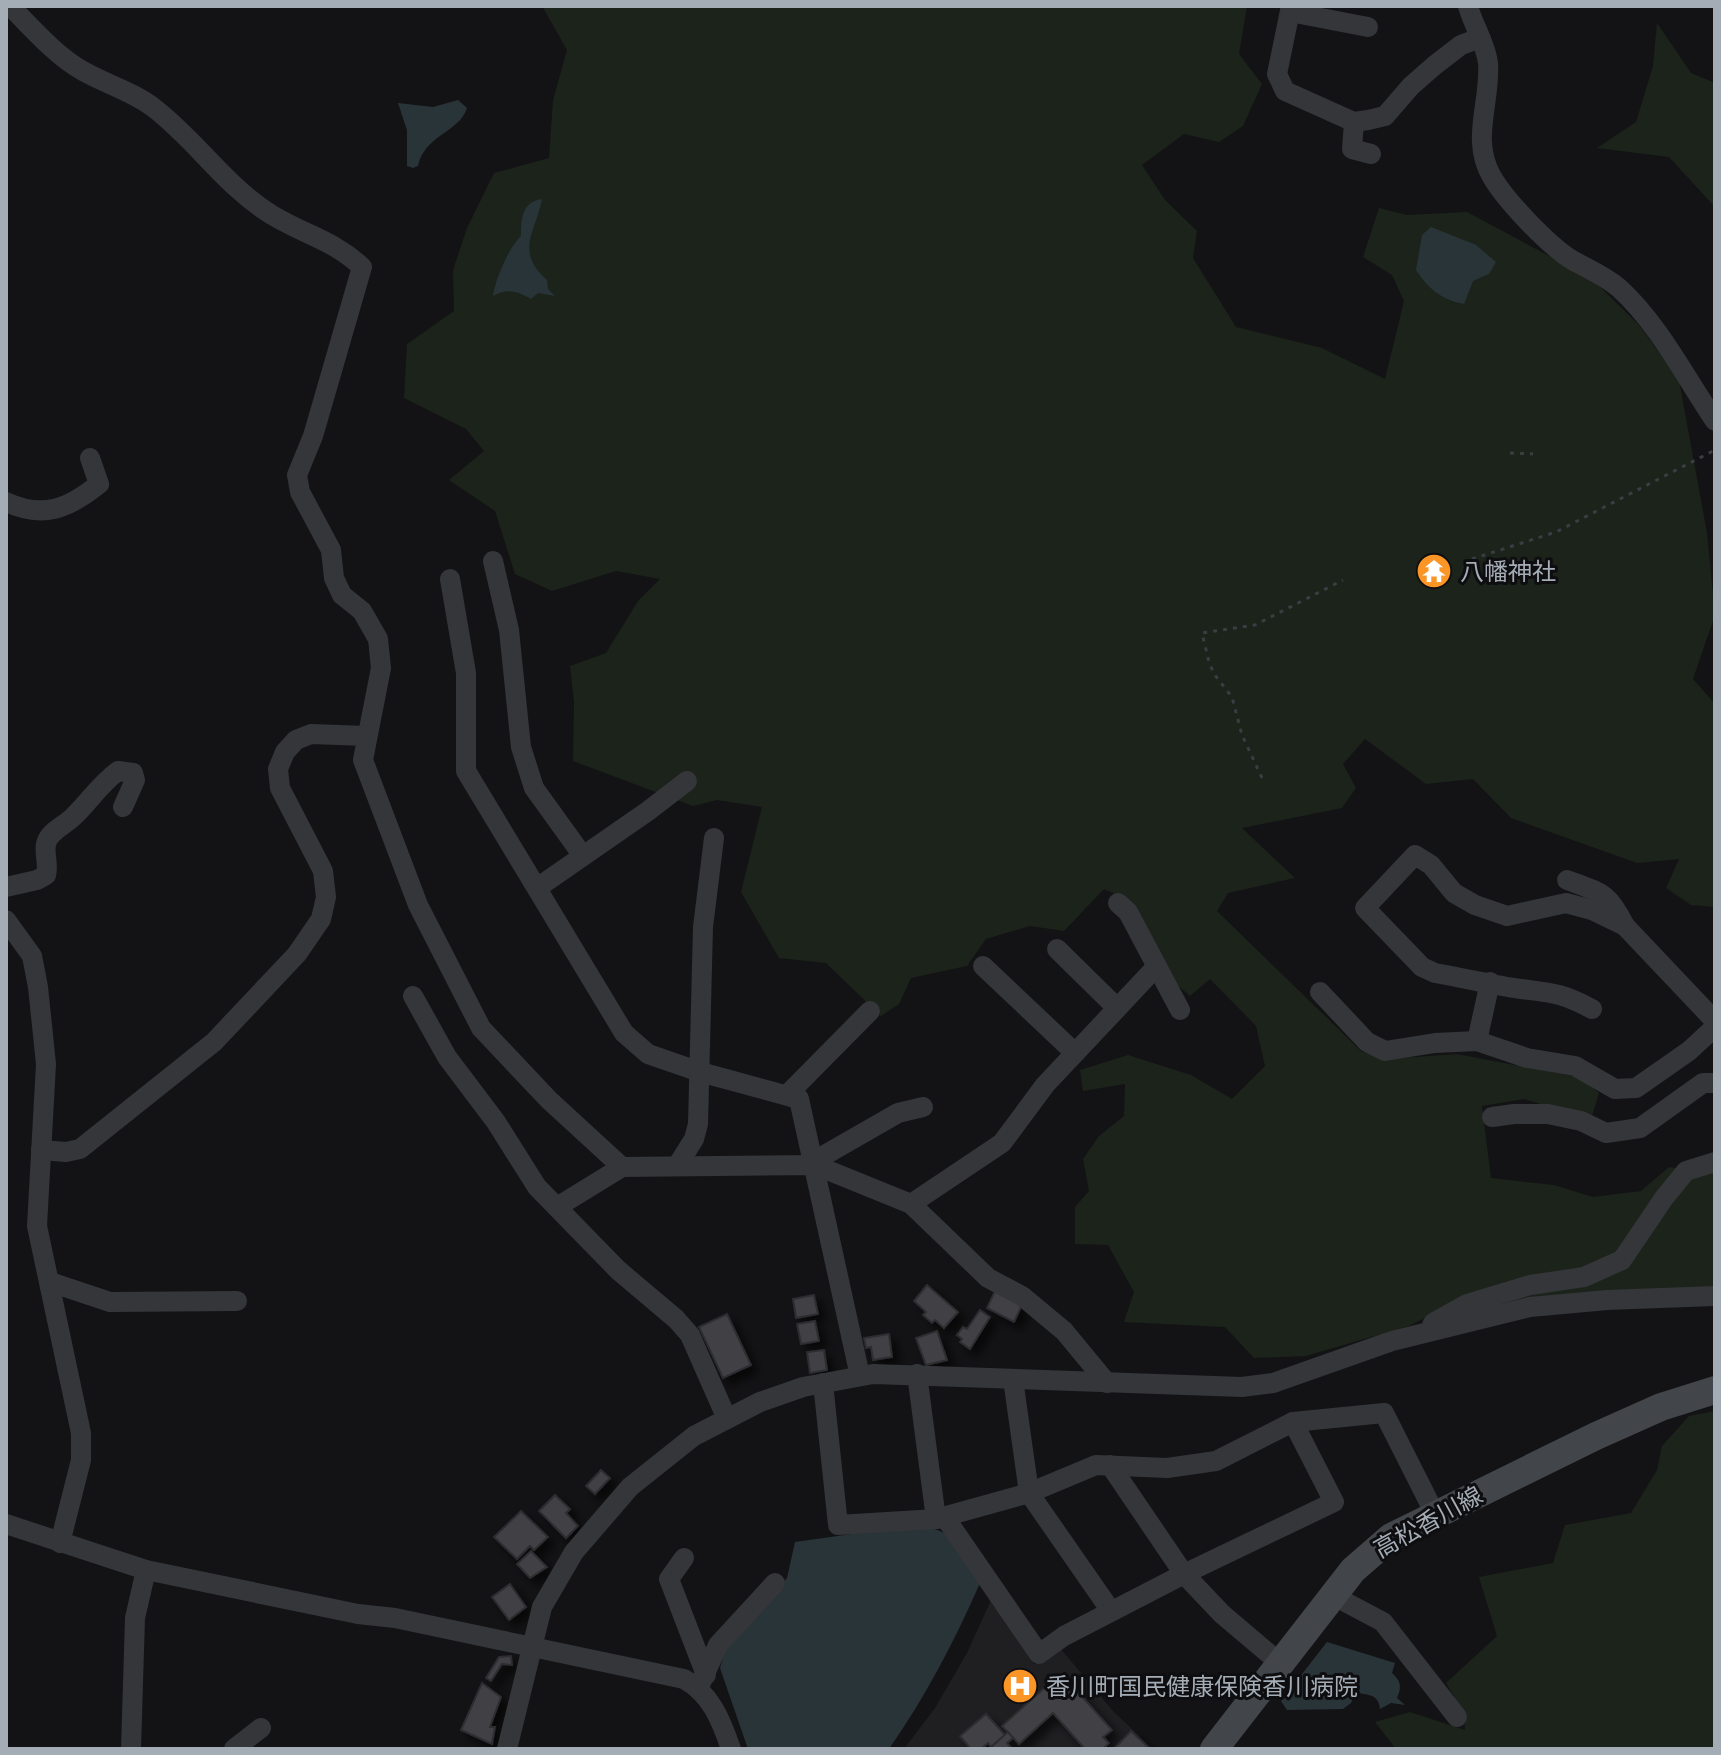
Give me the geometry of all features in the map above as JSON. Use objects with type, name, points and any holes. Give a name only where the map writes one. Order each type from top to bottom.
[{"type":"main road","name":"高松香川線","points":[[1214,1749],[1332,1595],[1369,1554],[1391,1537],[1596,1436],[1661,1407],[1715,1390]]},
{"type":"street","points":[[10,6],[80,70],[153,107],[201,151],[237,190],[273,216],[344,250],[362,267],[313,436],[297,475],[300,492],[331,550],[334,578],[342,595],[362,611],[378,639],[381,668],[363,760],[418,905],[481,1028],[549,1100],[622,1167]]},
{"type":"street","points":[[1468,6],[1488,61],[1481,135],[1483,157],[1492,177],[1540,233],[1561,252],[1616,285],[1630,298],[1715,421]]},
{"type":"street","points":[[1368,27],[1291,9],[1277,74],[1285,91],[1354,122],[1385,116],[1411,86],[1435,65],[1461,45],[1480,38]]},
{"type":"street","points":[[1354,122],[1352,149],[1371,154]]},
{"type":"street","points":[[6,502],[33,512],[50,511],[85,496],[99,484],[90,458]]},
{"type":"street","points":[[493,561],[509,630],[521,747],[534,788],[583,856]]},
{"type":"street","points":[[450,579],[466,673],[466,771],[624,1033],[648,1054],[799,1099],[860,1376]]},
{"type":"street","points":[[41,1150],[66,1152],[80,1149],[214,1042],[297,954],[321,919],[326,897],[323,871],[280,788],[278,769],[285,752],[296,740],[311,734],[366,736]]},
{"type":"street","points":[[6,887],[46,875],[46,843],[50,836],[73,818],[101,784],[118,771],[133,773],[135,780],[123,807]]},
{"type":"street","points":[[537,888],[687,781]]},
{"type":"street","points":[[677,1166],[694,1139],[698,1124],[703,927],[714,838]]},
{"type":"street","points":[[1592,1009],[1568,996],[1435,973],[1422,967],[1365,908],[1415,855],[1431,865],[1454,893],[1475,905],[1507,916],[1566,903],[1592,910],[1625,926]]},
{"type":"street","points":[[1320,992],[1367,1042],[1385,1051],[1435,1043],[1477,1041],[1527,1058],[1575,1066],[1615,1089],[1636,1088],[1689,1051],[1715,1024],[1625,926],[1605,894],[1567,880]]},
{"type":"street","points":[[1118,903],[1128,912],[1180,1010]]},
{"type":"street","points":[[6,920],[32,956],[38,987],[46,1064],[37,1226],[81,1433],[81,1460],[60,1543]]},
{"type":"street","points":[[1057,949],[1117,1008]]},
{"type":"street","points":[[983,966],[1075,1053]]},
{"type":"street","points":[[911,1204],[1002,1143],[1045,1085],[1156,967]]},
{"type":"street","points":[[1477,1041],[1490,982]]},
{"type":"street","points":[[413,996],[447,1057],[496,1122],[537,1187],[618,1270],[676,1319],[690,1335],[727,1419]]},
{"type":"street","points":[[787,1095],[870,1011]]},
{"type":"street","points":[[1492,1117],[1548,1114],[1581,1121],[1606,1133],[1640,1128],[1703,1083],[1715,1083]]},
{"type":"street","points":[[815,1165],[823,1156],[898,1113],[923,1107]]},
{"type":"street","points":[[1430,1332],[1433,1323],[1467,1304],[1530,1285],[1584,1277],[1622,1260],[1686,1171],[1715,1162]]},
{"type":"street","points":[[557,1207],[622,1167],[815,1165],[911,1204],[988,1278],[1022,1296],[1064,1331],[1107,1383]]},
{"type":"street","points":[[50,1282],[110,1302],[237,1301]]},
{"type":"street","points":[[507,1749],[542,1607],[574,1552],[630,1487],[694,1436],[760,1402],[823,1383],[860,1376],[917,1374],[1242,1387],[1273,1383],[1392,1341],[1530,1307],[1607,1300],[1715,1296]]},
{"type":"street","points":[[917,1374],[940,1518],[1039,1654],[1064,1636],[1111,1611],[1334,1502],[1293,1422]]},
{"type":"street","points":[[1013,1379],[1029,1493],[1111,1611]]},
{"type":"street","points":[[823,1383],[838,1525],[940,1518],[1029,1493],[1096,1465],[1167,1468],[1216,1461],[1293,1422],[1384,1413],[1435,1514]]},
{"type":"street","points":[[1110,1465],[1184,1574],[1222,1614],[1281,1664]]},
{"type":"street","points":[[6,1524],[146,1570],[702,1681]]},
{"type":"street","points":[[684,1558],[669,1579],[702,1681],[722,1720],[731,1749]]},
{"type":"street","points":[[131,1749],[135,1618],[146,1570]]},
{"type":"street","points":[[702,1681],[718,1645],[775,1583]]},
{"type":"street","points":[[1332,1595],[1383,1622],[1457,1717]]},
{"type":"street","points":[[234,1749],[261,1728]]},
{"type":"path","points":[[1472,559],[1556,532],[1715,450]]},
{"type":"path","points":[[1510,453],[1533,454]]},
{"type":"path","points":[[1262,778],[1242,735],[1232,697],[1214,674],[1209,662],[1202,633],[1255,625],[1343,580]]},
{"type":"shaded area","points":[[542,6],[1247,6],[1239,54],[1262,84],[1243,126],[1219,142],[1184,134],[1142,165],[1165,200],[1197,231],[1193,258],[1236,327],[1322,348],[1385,379],[1404,301],[1392,275],[1363,257],[1379,208],[1407,215],[1467,212],[1592,279],[1639,325],[1679,380],[1707,533],[1715,615],[1693,679],[1715,704],[1715,907],[1691,905],[1666,888],[1679,859],[1637,863],[1511,818],[1473,779],[1426,784],[1365,739],[1343,764],[1356,788],[1342,808],[1242,828],[1295,878],[1228,893],[1217,911],[1362,1052],[1401,1058],[1457,1054],[1583,1078],[1599,1093],[1591,1119],[1524,1099],[1482,1106],[1491,1178],[1554,1185],[1593,1197],[1641,1191],[1669,1167],[1702,1172],[1715,1170],[1715,1286],[1481,1310],[1472,1293],[1409,1326],[1306,1356],[1254,1358],[1225,1327],[1124,1322],[1134,1292],[1108,1245],[1075,1244],[1075,1207],[1089,1191],[1083,1159],[1099,1136],[1124,1116],[1125,1084],[1083,1091],[1080,1070],[1128,1055],[1191,1075],[1232,1099],[1265,1066],[1256,1026],[1210,979],[1190,996],[1163,973],[1128,900],[1104,889],[1064,931],[1030,926],[986,939],[967,966],[911,978],[899,1004],[881,1016],[826,963],[779,958],[741,892],[762,807],[717,800],[693,806],[573,761],[574,702],[570,666],[606,653],[638,601],[660,579],[616,571],[552,591],[515,574],[495,511],[449,480],[484,451],[466,429],[404,398],[407,344],[454,311],[453,270],[467,228],[494,173],[549,158],[553,100],[567,50]]},
{"type":"shaded area","points":[[1657,23],[1691,73],[1715,83],[1715,207],[1669,157],[1597,148],[1636,122],[1653,66]]},
{"type":"shaded area","points":[[458,100],[467,108],[463,116],[427,147],[418,166],[407,166],[407,130],[398,103],[433,107]]},
{"type":"shaded area","points":[[542,199],[529,250],[531,260],[555,296],[538,293],[531,299],[508,291],[493,296],[503,264],[521,236],[524,212],[530,204]]},
{"type":"shaded area","points":[[1431,227],[1476,245],[1496,262],[1489,274],[1473,281],[1464,304],[1436,292],[1416,270],[1422,235]]},
{"type":"shaded area","points":[[1715,1411],[1715,1749],[1396,1749],[1375,1722],[1410,1712],[1465,1730],[1464,1713],[1446,1683],[1497,1636],[1479,1577],[1553,1563],[1565,1525],[1631,1513],[1657,1470],[1662,1446],[1689,1416]]},
{"type":"shaded area","points":[[923,1524],[949,1535],[980,1583],[939,1668],[889,1749],[748,1749],[720,1668],[727,1643],[787,1578],[795,1542]]},
{"type":"shaded area","name":"香川町国民健康保険香川病院","points":[[992,1598],[1034,1664],[1060,1648],[1113,1711],[1153,1749],[904,1749],[935,1708],[967,1653]]},
{"type":"shaded area","points":[[1327,1642],[1395,1663],[1392,1673],[1400,1687],[1397,1698],[1405,1705],[1391,1703],[1380,1709],[1375,1698],[1356,1692],[1351,1703],[1343,1709],[1287,1710],[1281,1701]]},
{"type":"building","points":[[927,1285],[958,1312],[944,1328],[923,1315],[926,1312],[914,1301]]},
{"type":"building","points":[[995,1291],[1022,1305],[1014,1322],[987,1308]]},
{"type":"building","points":[[814,1295],[818,1314],[796,1318],[793,1299]]},
{"type":"building","points":[[980,1310],[990,1317],[970,1349],[960,1342],[962,1339],[957,1335],[963,1327],[967,1329]]},
{"type":"building","points":[[727,1314],[751,1365],[723,1378],[699,1327]]},
{"type":"building","points":[[815,1321],[819,1341],[801,1344],[797,1324]]},
{"type":"building","points":[[937,1331],[947,1360],[926,1365],[916,1338]]},
{"type":"building","points":[[889,1334],[892,1357],[873,1360],[871,1347],[866,1348],[864,1338]]},
{"type":"building","points":[[824,1350],[827,1370],[810,1373],[807,1352]]},
{"type":"building","points":[[601,1470],[610,1478],[595,1494],[586,1486]]},
{"type":"building","points":[[555,1495],[570,1509],[566,1513],[578,1526],[566,1538],[539,1511]]},
{"type":"building","points":[[521,1511],[548,1537],[534,1550],[530,1546],[517,1559],[494,1537]]},
{"type":"building","points":[[531,1551],[547,1567],[530,1578],[517,1564]]},
{"type":"building","points":[[510,1584],[526,1607],[509,1620],[492,1597]]},
{"type":"building","points":[[511,1656],[512,1665],[502,1664],[491,1681],[486,1678],[499,1657]]},
{"type":"building","points":[[1061,1673],[1112,1730],[1103,1737],[1109,1743],[1103,1749],[1085,1749],[1053,1713],[1019,1744],[1002,1726]]},
{"type":"building","points":[[482,1683],[501,1697],[490,1727],[495,1727],[492,1744],[461,1730]]},
{"type":"building","points":[[986,1714],[1005,1735],[991,1747],[988,1743],[981,1749],[971,1749],[960,1736]]},
{"type":"building","points":[[1131,1731],[1150,1749],[1114,1749]]},
{"type":"building","points":[[1008,1732],[1013,1738],[1007,1743],[1012,1749],[989,1749]]},
{"type":"place","name":"八幡神社","points":[[1434,571]]},
{"type":"place","name":"香川町国民健康保険香川病院","points":[[1020,1686]]}]
